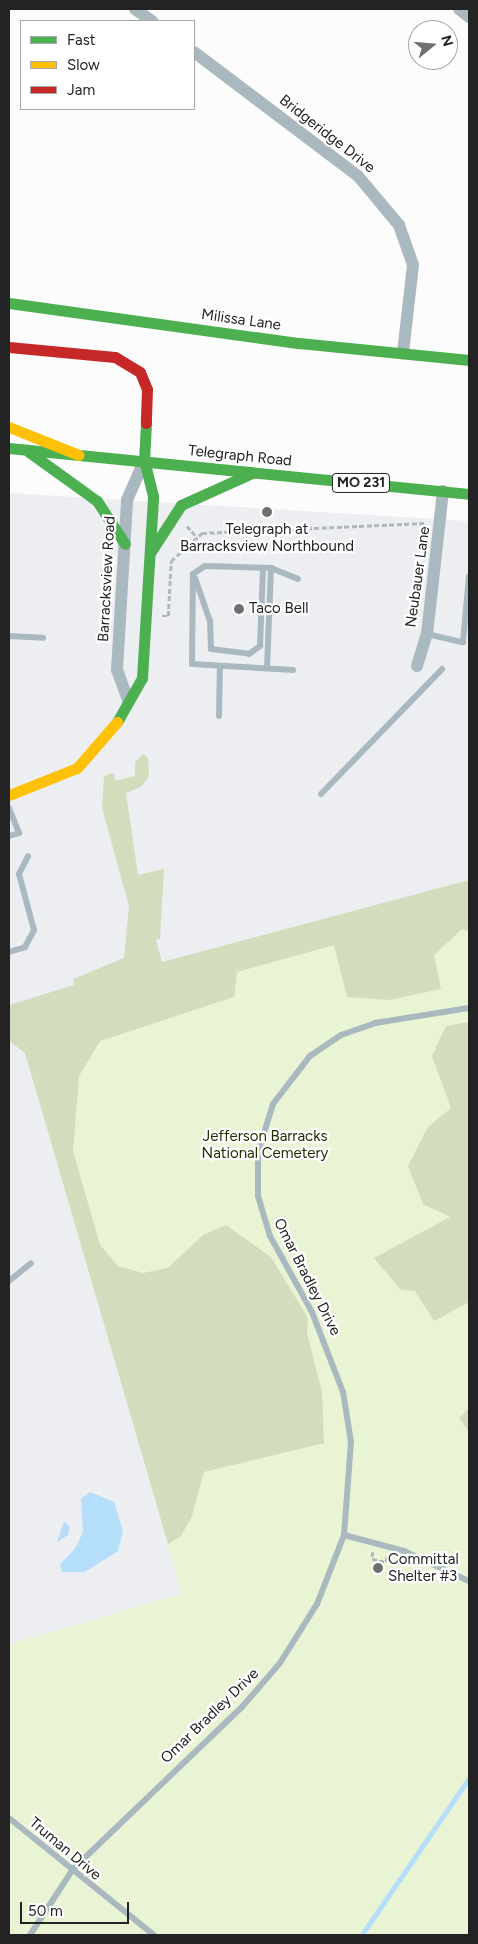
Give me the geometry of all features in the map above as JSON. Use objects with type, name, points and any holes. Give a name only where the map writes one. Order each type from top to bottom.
[{"type":"main road","name":"Milissa Lane","points":[[9,303],[469,360]]},
{"type":"main road","name":"Barracksview Road","points":[[9,347],[98,354],[133,365],[147,389],[144,461],[153,496],[142,678],[115,725],[77,768],[9,795]]},
{"type":"main road","points":[[9,427],[79,455]]},
{"type":"main road","name":"Telegraph Road","points":[[9,448],[469,494]]},
{"type":"main road","points":[[26,450],[97,501],[125,544]]},
{"type":"main road","points":[[150,552],[168,519],[182,505],[254,472]]},
{"type":"street","points":[[135,9],[151,20]]},
{"type":"street","points":[[459,9],[469,17]]},
{"type":"street","name":"Bridgeridge Drive","points":[[195,53],[358,176],[399,224],[413,265],[403,353]]},
{"type":"street","name":"Barracksview Road","points":[[128,700],[117,670],[125,544],[130,490],[144,461]]},
{"type":"street","name":"Neubauer Lane","points":[[417,666],[427,634],[442,523],[443,491]]},
{"type":"lane","points":[[193,574],[205,566],[271,568],[298,579]]},
{"type":"lane","points":[[193,574],[210,621],[211,649],[249,654],[260,646],[263,568]]},
{"type":"lane","points":[[267,668],[271,568]]},
{"type":"lane","points":[[193,574],[192,664],[293,670]]},
{"type":"lane","points":[[427,634],[466,643],[469,576]]},
{"type":"lane","points":[[9,636],[43,638]]},
{"type":"lane","points":[[219,716],[220,666]]},
{"type":"lane","points":[[321,794],[442,669]]},
{"type":"lane","points":[[9,808],[19,833],[9,836]]},
{"type":"lane","points":[[9,952],[25,947],[34,930],[19,874],[28,856]]},
{"type":"lane","name":"Omar Bradley Drive","points":[[30,1935],[73,1869],[242,1707],[280,1663],[317,1604],[344,1535],[351,1442],[343,1392],[324,1338],[266,1227],[258,1196],[258,1152],[273,1104],[296,1070],[323,1046],[375,1023],[469,1008]]},
{"type":"lane","points":[[9,1281],[31,1263]]},
{"type":"lane","points":[[344,1535],[404,1551],[469,1581]]},
{"type":"lane","name":"Truman Drive","points":[[9,1818],[154,1935]]},
{"type":"path","points":[[146,615],[168,616],[171,561],[202,533],[442,523]]},
{"type":"shaded area","points":[[9,493],[469,521],[469,880],[11,1004],[182,1594],[9,1644]]},
{"type":"green space","points":[[143,754],[148,758],[149,776],[142,786],[126,793],[138,875],[164,869],[160,939],[156,940],[162,962],[469,880],[469,931],[462,929],[434,955],[441,989],[389,1000],[347,997],[334,945],[237,972],[234,997],[100,1041],[79,1076],[73,1151],[100,1245],[118,1266],[143,1273],[168,1268],[203,1235],[226,1225],[271,1257],[308,1318],[307,1333],[322,1392],[324,1443],[204,1472],[192,1516],[181,1536],[168,1544],[25,1053],[9,1041],[9,1005],[74,985],[73,979],[124,958],[129,906],[102,808],[104,776],[113,773],[116,781],[135,776],[135,762]]},
{"type":"green space","name":"Jefferson Barracks National Cemetery","points":[[469,880],[469,1935],[9,1935],[9,1644],[182,1594],[11,1004]]},
{"type":"green space","points":[[469,1022],[469,1302],[434,1321],[415,1291],[401,1290],[374,1258],[450,1217],[423,1204],[408,1166],[428,1127],[451,1108],[432,1056],[446,1026]]},
{"type":"green space","points":[[469,1408],[469,1432],[459,1418]]},
{"type":"water","points":[[90,1492],[114,1502],[123,1531],[118,1551],[85,1572],[62,1572],[60,1564],[75,1549],[83,1532],[81,1499]]},
{"type":"water","points":[[64,1521],[70,1527],[68,1535],[57,1542]]},
{"type":"waterway","points":[[363,1933],[469,1778]]},
{"type":"traffic: fast","points":[[9,303],[299,343],[469,360]]},
{"type":"traffic: fast","points":[[117,722],[142,678],[153,496],[144,461],[146,423]]},
{"type":"traffic: fast","points":[[9,448],[469,494]]},
{"type":"traffic: fast","points":[[29,452],[97,501],[125,544]]},
{"type":"traffic: fast","points":[[150,553],[181,505],[252,473]]},
{"type":"traffic: slow","points":[[9,427],[79,455]]},
{"type":"traffic: slow","points":[[9,795],[77,768],[117,722]]},
{"type":"traffic: jam","points":[[9,347],[115,357],[140,372],[147,389],[146,423]]},
{"type":"place","name":"Telegraph at Barracksview Northbound","points":[[267,512]]},
{"type":"place","name":"Taco Bell","points":[[239,609]]},
{"type":"place","name":"Committal Shelter #3","points":[[378,1568]]}]
